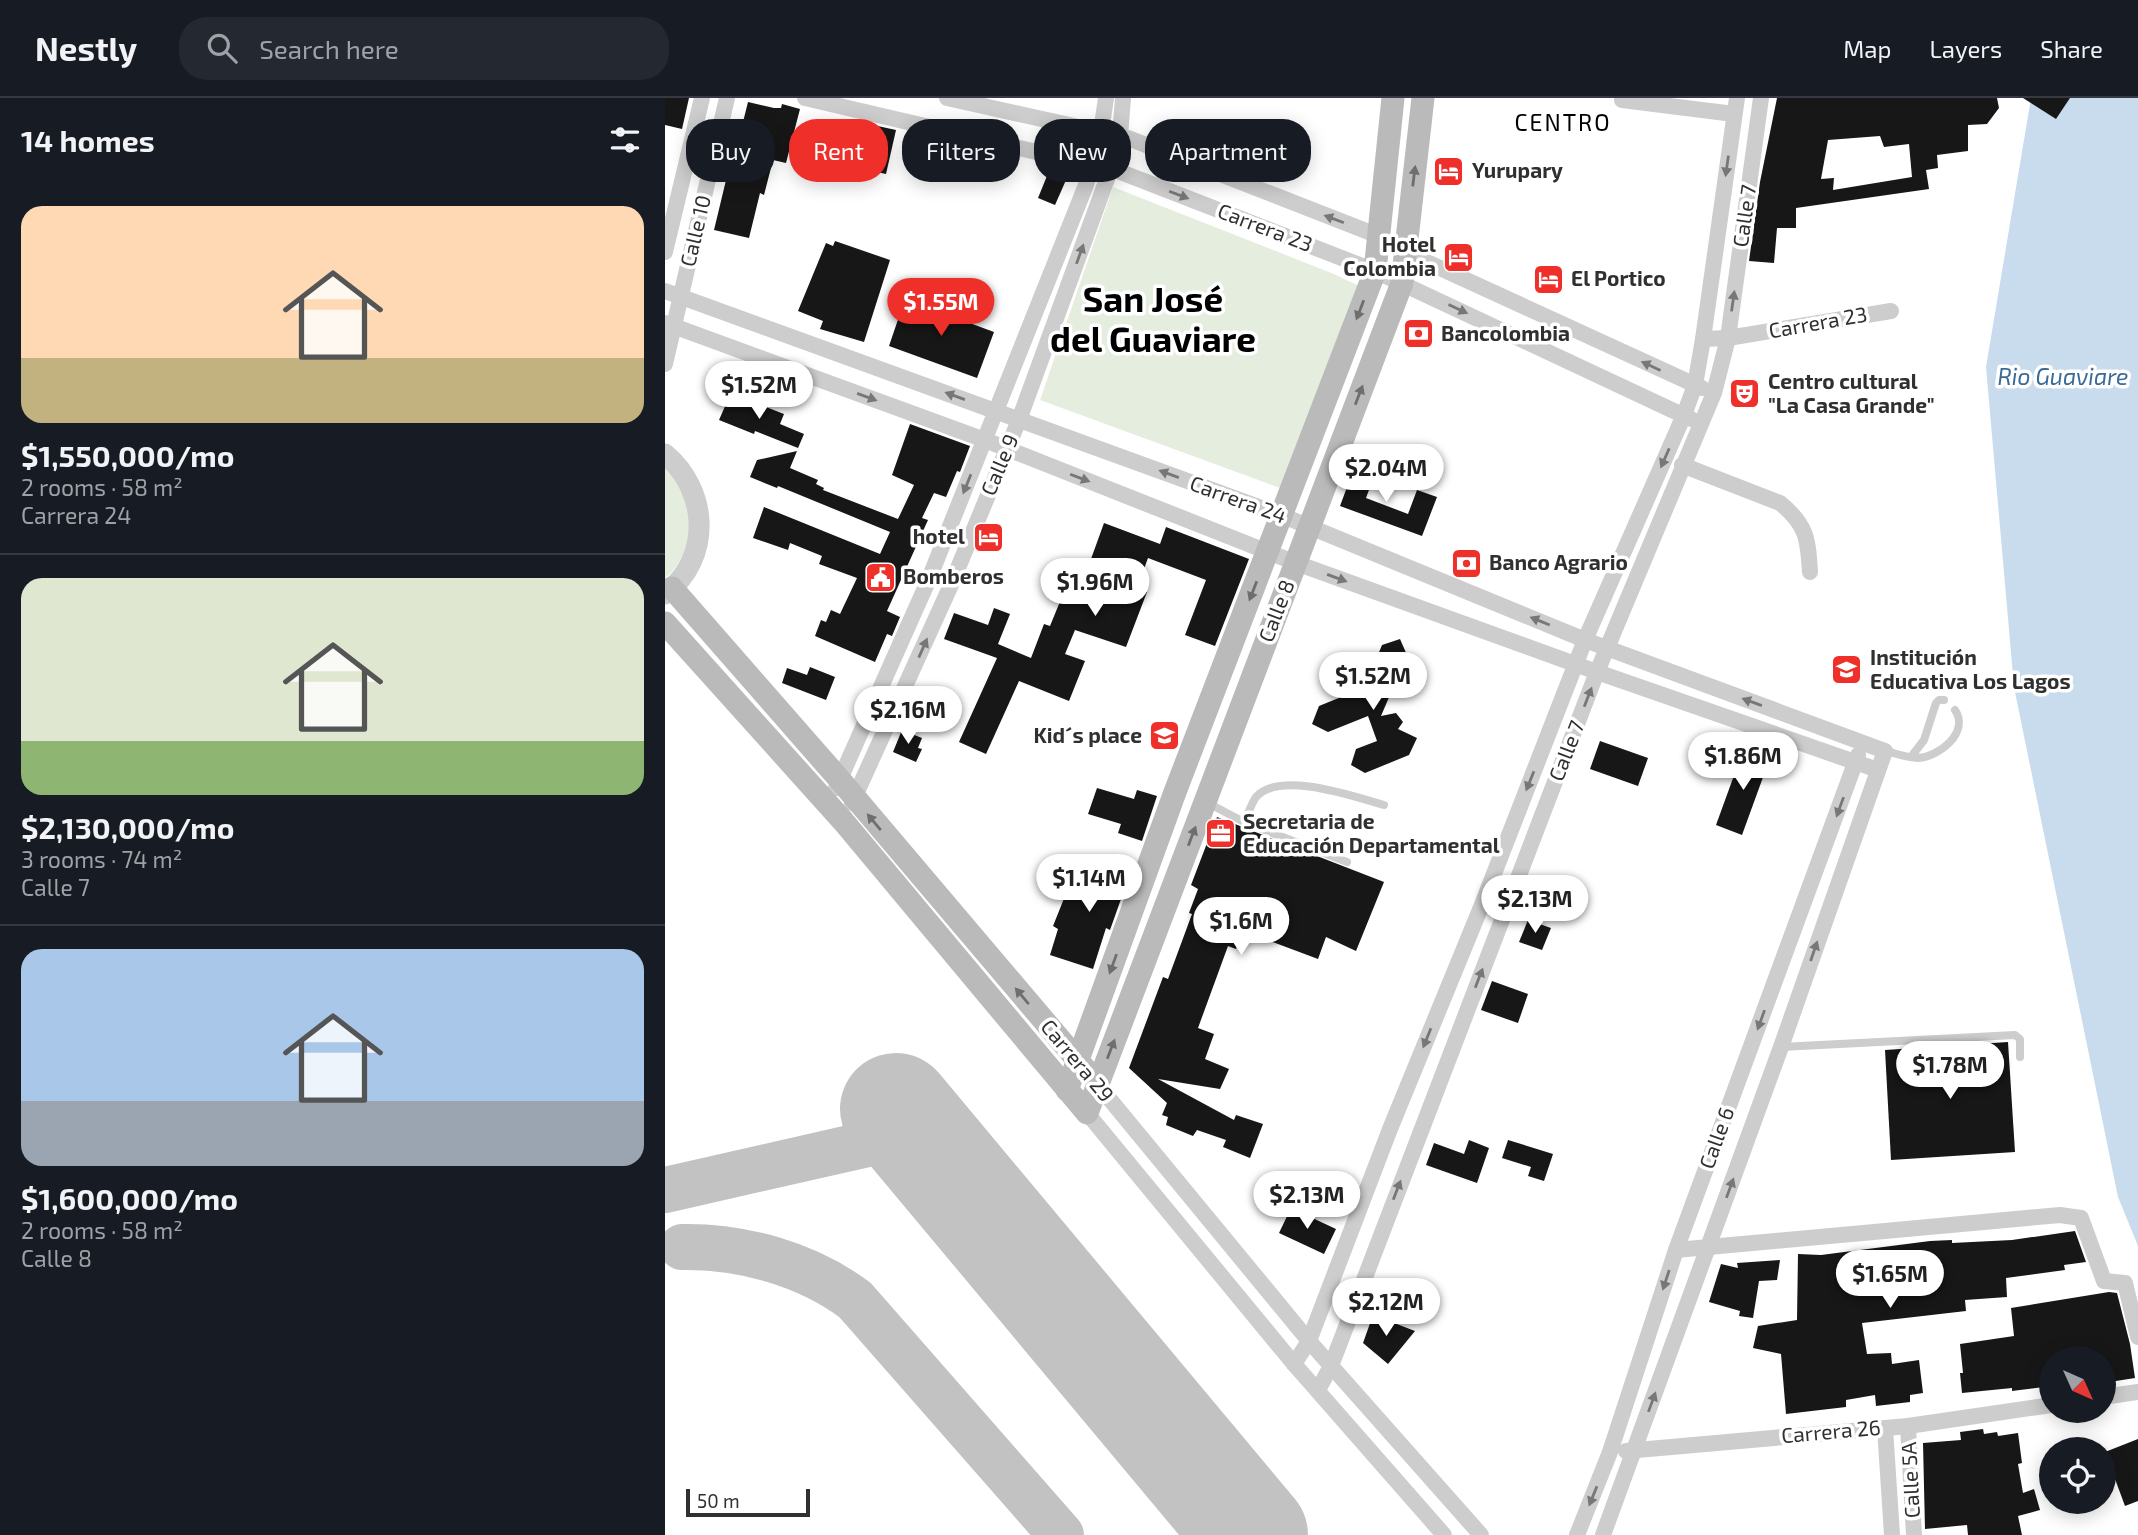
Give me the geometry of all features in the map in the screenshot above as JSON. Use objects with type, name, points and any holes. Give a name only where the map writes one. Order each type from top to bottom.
[{"type":"main road","name":"Calle 8","points":[[1067,1090],[1175,792],[1375,271],[1393,98]]},
{"type":"main road","name":"Calle 8","points":[[1087,1113],[1402,283],[1423,98]]},
{"type":"main road","name":"Carrera 29","points":[[669,591],[840,780],[1098,1085]]},
{"type":"main road","name":"Carrera 29","points":[[665,623],[836,813],[1087,1113]]},
{"type":"street","name":"Calle 10","points":[[665,252],[702,98]]},
{"type":"street","name":"Calle 10","points":[[665,364],[670,324],[681,295],[727,98]]},
{"type":"street","name":"Carrera 23","points":[[806,98],[1034,150]]},
{"type":"street","name":"Carrera 23","points":[[947,98],[1046,119]]},
{"type":"street","name":"Calle 9","points":[[1103,119],[1106,98]]},
{"type":"street","name":"Calle 9","points":[[1121,119],[1123,98]]},
{"type":"street","name":"Calle 7","points":[[1318,1390],[1331,1366],[1597,672],[1714,393],[1728,338],[1761,98]]},
{"type":"street","points":[[1622,100],[1735,106]]},
{"type":"street","name":"Calle 7","points":[[1294,1364],[1309,1341],[1390,1129],[1481,907],[1585,640],[1695,385],[1735,106]]},
{"type":"street","name":"Carrera 23","points":[[1131,140],[1379,236],[1405,252],[1714,393]]},
{"type":"street","name":"Carrera 23","points":[[1131,176],[1375,271],[1701,424]]},
{"type":"street","name":"Calle 9","points":[[836,813],[840,780],[929,579],[1087,182]]},
{"type":"street","name":"Calle 9","points":[[836,813],[854,799],[951,585],[1019,420],[1106,182]]},
{"type":"street","name":"Carrera 24","points":[[665,290],[1281,515],[1585,640],[1885,751]]},
{"type":"street","name":"Carrera 23","points":[[1703,339],[1728,338],[1891,310]]},
{"type":"street","name":"Carrera 24","points":[[670,324],[985,440],[1296,563],[1878,770]]},
{"type":"street","points":[[665,454],[686,476],[694,491],[700,525],[693,560],[669,591]]},
{"type":"street","points":[[1682,466],[1780,503],[1791,512],[1804,530],[1808,543],[1810,572]]},
{"type":"street","points":[[929,579],[951,585]]},
{"type":"street","name":"Calle 6","points":[[1577,1535],[1610,1452],[1676,1250],[1862,743]]},
{"type":"street","name":"Calle 6","points":[[1603,1535],[1781,1047],[1885,751]]},
{"type":"street","points":[[1175,792],[1205,802]]},
{"type":"street","points":[[1481,907],[1503,916]]},
{"type":"street","name":"Carrera 29","points":[[1098,1085],[1309,1341],[1481,1535]]},
{"type":"street","name":"Carrera 29","points":[[1087,1113],[1294,1364],[1444,1535]]},
{"type":"street","points":[[1390,1129],[1416,1141]]},
{"type":"street","points":[[1676,1250],[2060,1216],[2081,1218],[2104,1280],[2125,1283],[2138,1337]]},
{"type":"street","points":[[2116,1395],[2138,1392]]},
{"type":"street","name":"Carrera 26","points":[[1610,1452],[1908,1426],[2039,1407]]},
{"type":"street","name":"Calle 5A","points":[[1908,1426],[1914,1535]]},
{"type":"street","name":"Calle 5A","points":[[1885,1427],[1892,1535]]},
{"type":"lane","points":[[1911,757],[1924,740],[1936,703],[1944,700]]},
{"type":"lane","points":[[1885,751],[1919,758],[1929,755],[1949,743],[1959,726],[1960,718],[1955,710]]},
{"type":"lane","points":[[1244,822],[1257,796],[1294,785],[1309,785],[1384,805]]},
{"type":"lane","points":[[1205,802],[1244,822],[1347,862]]},
{"type":"lane","points":[[1781,1047],[2015,1035],[2020,1040],[2020,1057]]},
{"type":"green space","points":[[1113,187],[1361,287],[1280,488],[1040,400]]},
{"type":"green space","points":[[665,465],[677,478],[688,498],[690,523],[686,548],[674,569],[665,578]]},
{"type":"water","name":"Rio Guaviare","points":[[2031,98],[2138,98],[2138,1246],[2118,1197],[2014,687],[1986,367]]},
{"type":"building","points":[[665,98],[689,98],[682,129],[665,125]]},
{"type":"building","points":[[1777,98],[1997,98],[1999,108],[1987,124],[1968,125],[1968,151],[1937,155],[1938,168],[1926,170],[1929,189],[1796,208],[1796,228],[1777,228],[1774,263],[1749,261],[1760,182]],"holes":[[[1880,136],[1884,147],[1909,144],[1912,177],[1833,190],[1834,178],[1821,179],[1828,140]]]},
{"type":"building","points":[[2023,98],[2070,98],[2056,119]]},
{"type":"building","points":[[748,102],[774,108],[781,108],[782,104],[800,109],[797,119],[789,119],[789,151],[786,163],[775,160],[775,119],[744,119]]},
{"type":"building","points":[[888,128],[896,130],[888,165]]},
{"type":"building","points":[[726,182],[767,182],[764,195],[760,193],[749,238],[714,230]]},
{"type":"building","points":[[1044,182],[1065,182],[1055,205],[1038,198]]},
{"type":"building","points":[[835,241],[890,260],[864,342],[820,329],[823,321],[798,311],[826,243],[833,246]]},
{"type":"building","points":[[906,296],[930,304],[929,308],[994,332],[977,378],[889,346]]},
{"type":"building","points":[[730,395],[760,408],[761,405],[784,414],[780,424],[804,434],[798,448],[719,420]]},
{"type":"building","points":[[910,424],[970,446],[946,497],[934,493],[922,518],[928,520],[887,611],[900,617],[892,636],[887,634],[875,662],[815,636],[821,620],[826,622],[831,610],[840,614],[857,578],[819,564],[822,556],[790,543],[788,550],[753,538],[764,507],[880,554],[890,532],[750,477],[757,460],[797,451],[790,468],[818,480],[816,484],[824,488],[823,490],[898,519],[914,485],[892,475]]},
{"type":"building","points":[[1356,463],[1376,471],[1366,498],[1408,514],[1417,490],[1437,497],[1422,536],[1340,506]]},
{"type":"building","points":[[1104,523],[1160,544],[1166,527],[1249,559],[1215,646],[1185,635],[1206,580],[1148,558],[1137,588],[1147,592],[1126,647],[1075,630],[1065,654],[1085,661],[1069,701],[1019,681],[986,754],[959,742],[997,658],[944,639],[954,613],[988,625],[994,608],[1010,614],[998,644],[1031,658],[1044,624],[1050,626],[1075,565],[1087,570]]},
{"type":"building","points":[[1400,639],[1407,655],[1381,716],[1396,713],[1403,722],[1398,729],[1417,738],[1409,755],[1365,773],[1351,765],[1356,749],[1377,741],[1368,716],[1328,732],[1312,724],[1319,706],[1356,691],[1359,682],[1368,679],[1382,645]]},
{"type":"building","points":[[810,667],[835,677],[826,700],[782,683],[787,668],[807,675]]},
{"type":"building","points":[[902,730],[922,738],[918,748],[922,749],[916,762],[893,752]]},
{"type":"building","points":[[1600,741],[1648,758],[1638,786],[1590,769]]},
{"type":"building","points":[[1744,748],[1770,758],[1742,835],[1716,825]]},
{"type":"building","points":[[1097,788],[1134,799],[1137,790],[1157,796],[1142,841],[1118,833],[1121,824],[1088,814]]},
{"type":"building","points":[[1217,817],[1384,882],[1356,951],[1326,937],[1318,959],[1243,931],[1236,949],[1228,946],[1198,1028],[1214,1034],[1205,1059],[1229,1069],[1220,1089],[1158,1079],[1234,1120],[1236,1115],[1263,1124],[1250,1158],[1223,1147],[1226,1140],[1197,1130],[1193,1136],[1166,1125],[1168,1117],[1162,1115],[1167,1103],[1129,1068],[1163,977],[1168,979],[1192,914],[1189,913],[1198,889],[1191,885]]},
{"type":"building","points":[[1092,856],[1128,869],[1117,898],[1121,899],[1110,930],[1106,928],[1093,969],[1050,955],[1058,929],[1053,926],[1065,896],[1075,899]]},
{"type":"building","points":[[1528,920],[1551,928],[1542,950],[1519,942]]},
{"type":"building","points":[[1492,981],[1528,994],[1518,1023],[1481,1010]]},
{"type":"building","points":[[2008,1042],[2015,1152],[1891,1160],[1885,1050]]},
{"type":"building","points":[[1469,1140],[1489,1148],[1477,1183],[1426,1165],[1434,1143],[1464,1154]]},
{"type":"building","points":[[1508,1140],[1553,1154],[1544,1181],[1528,1176],[1531,1167],[1502,1158]]},
{"type":"building","points":[[1291,1208],[1336,1229],[1324,1254],[1279,1233]]},
{"type":"building","points":[[2075,1231],[2086,1262],[2064,1265],[2065,1270],[2006,1278],[2007,1297],[1965,1300],[1966,1311],[1862,1323],[1867,1354],[1891,1353],[1892,1364],[1919,1360],[1923,1393],[1910,1395],[1910,1402],[1876,1406],[1875,1395],[1846,1400],[1846,1407],[1786,1414],[1781,1354],[1753,1348],[1758,1326],[1797,1320],[1798,1254],[1821,1255],[1930,1241],[1952,1240],[1952,1243],[2012,1240]]},
{"type":"building","points":[[1780,1260],[1777,1280],[1759,1281],[1753,1318],[1739,1316],[1740,1311],[1709,1302],[1721,1264],[1738,1268],[1737,1263]]},
{"type":"building","points":[[2109,1292],[2117,1293],[2130,1344],[2135,1378],[2116,1381],[2116,1346],[2039,1346],[2039,1388],[1962,1393],[1960,1344],[2014,1336],[2011,1308]]},
{"type":"building","points":[[1373,1315],[1415,1331],[1388,1364],[1363,1343]]},
{"type":"building","points":[[1983,1429],[1984,1434],[1997,1432],[1998,1436],[2018,1433],[2022,1463],[2018,1464],[2023,1493],[2034,1489],[2039,1506],[2039,1510],[2018,1516],[2022,1535],[1968,1535],[1967,1525],[1925,1529],[1923,1443],[1961,1440],[1960,1432]]},
{"type":"building","points":[[2138,1439],[2138,1501],[2125,1506],[2116,1482],[2116,1448]]},
{"type":"taxiway","points":[[665,1190],[916,1133]]},
{"type":"taxiway","points":[[682,1247],[728,1250],[773,1260],[816,1276],[855,1300],[1061,1535]]},
{"type":"runway","points":[[896,1109],[1252,1535]]},
{"type":"place","name":"Yurupary","points":[[1449,171]]},
{"type":"place","name":"Hotel Colombia","points":[[1459,257]]},
{"type":"place","name":"El Portico","points":[[1548,279]]},
{"type":"place","name":"Bancolombia","points":[[1418,334]]},
{"type":"place","name":"Centro cultural \"La Casa Grande\"","points":[[1745,394]]},
{"type":"place","name":"hotel","points":[[988,537]]},
{"type":"place","name":"Banco Agrario","points":[[1466,563]]},
{"type":"place","name":"Bomberos","points":[[880,577]]},
{"type":"place","name":"Institución Educativa Los Lagos","points":[[1847,670]]},
{"type":"place","name":"Kid´s place","points":[[1165,736]]},
{"type":"place","name":"Secretaria de Educación Departamental","points":[[1220,834]]},
{"type":"district","name":"CENTRO","points":[[1563,123]]},
{"type":"district","name":"San José del Guaviare","points":[[1153,320]]}]
